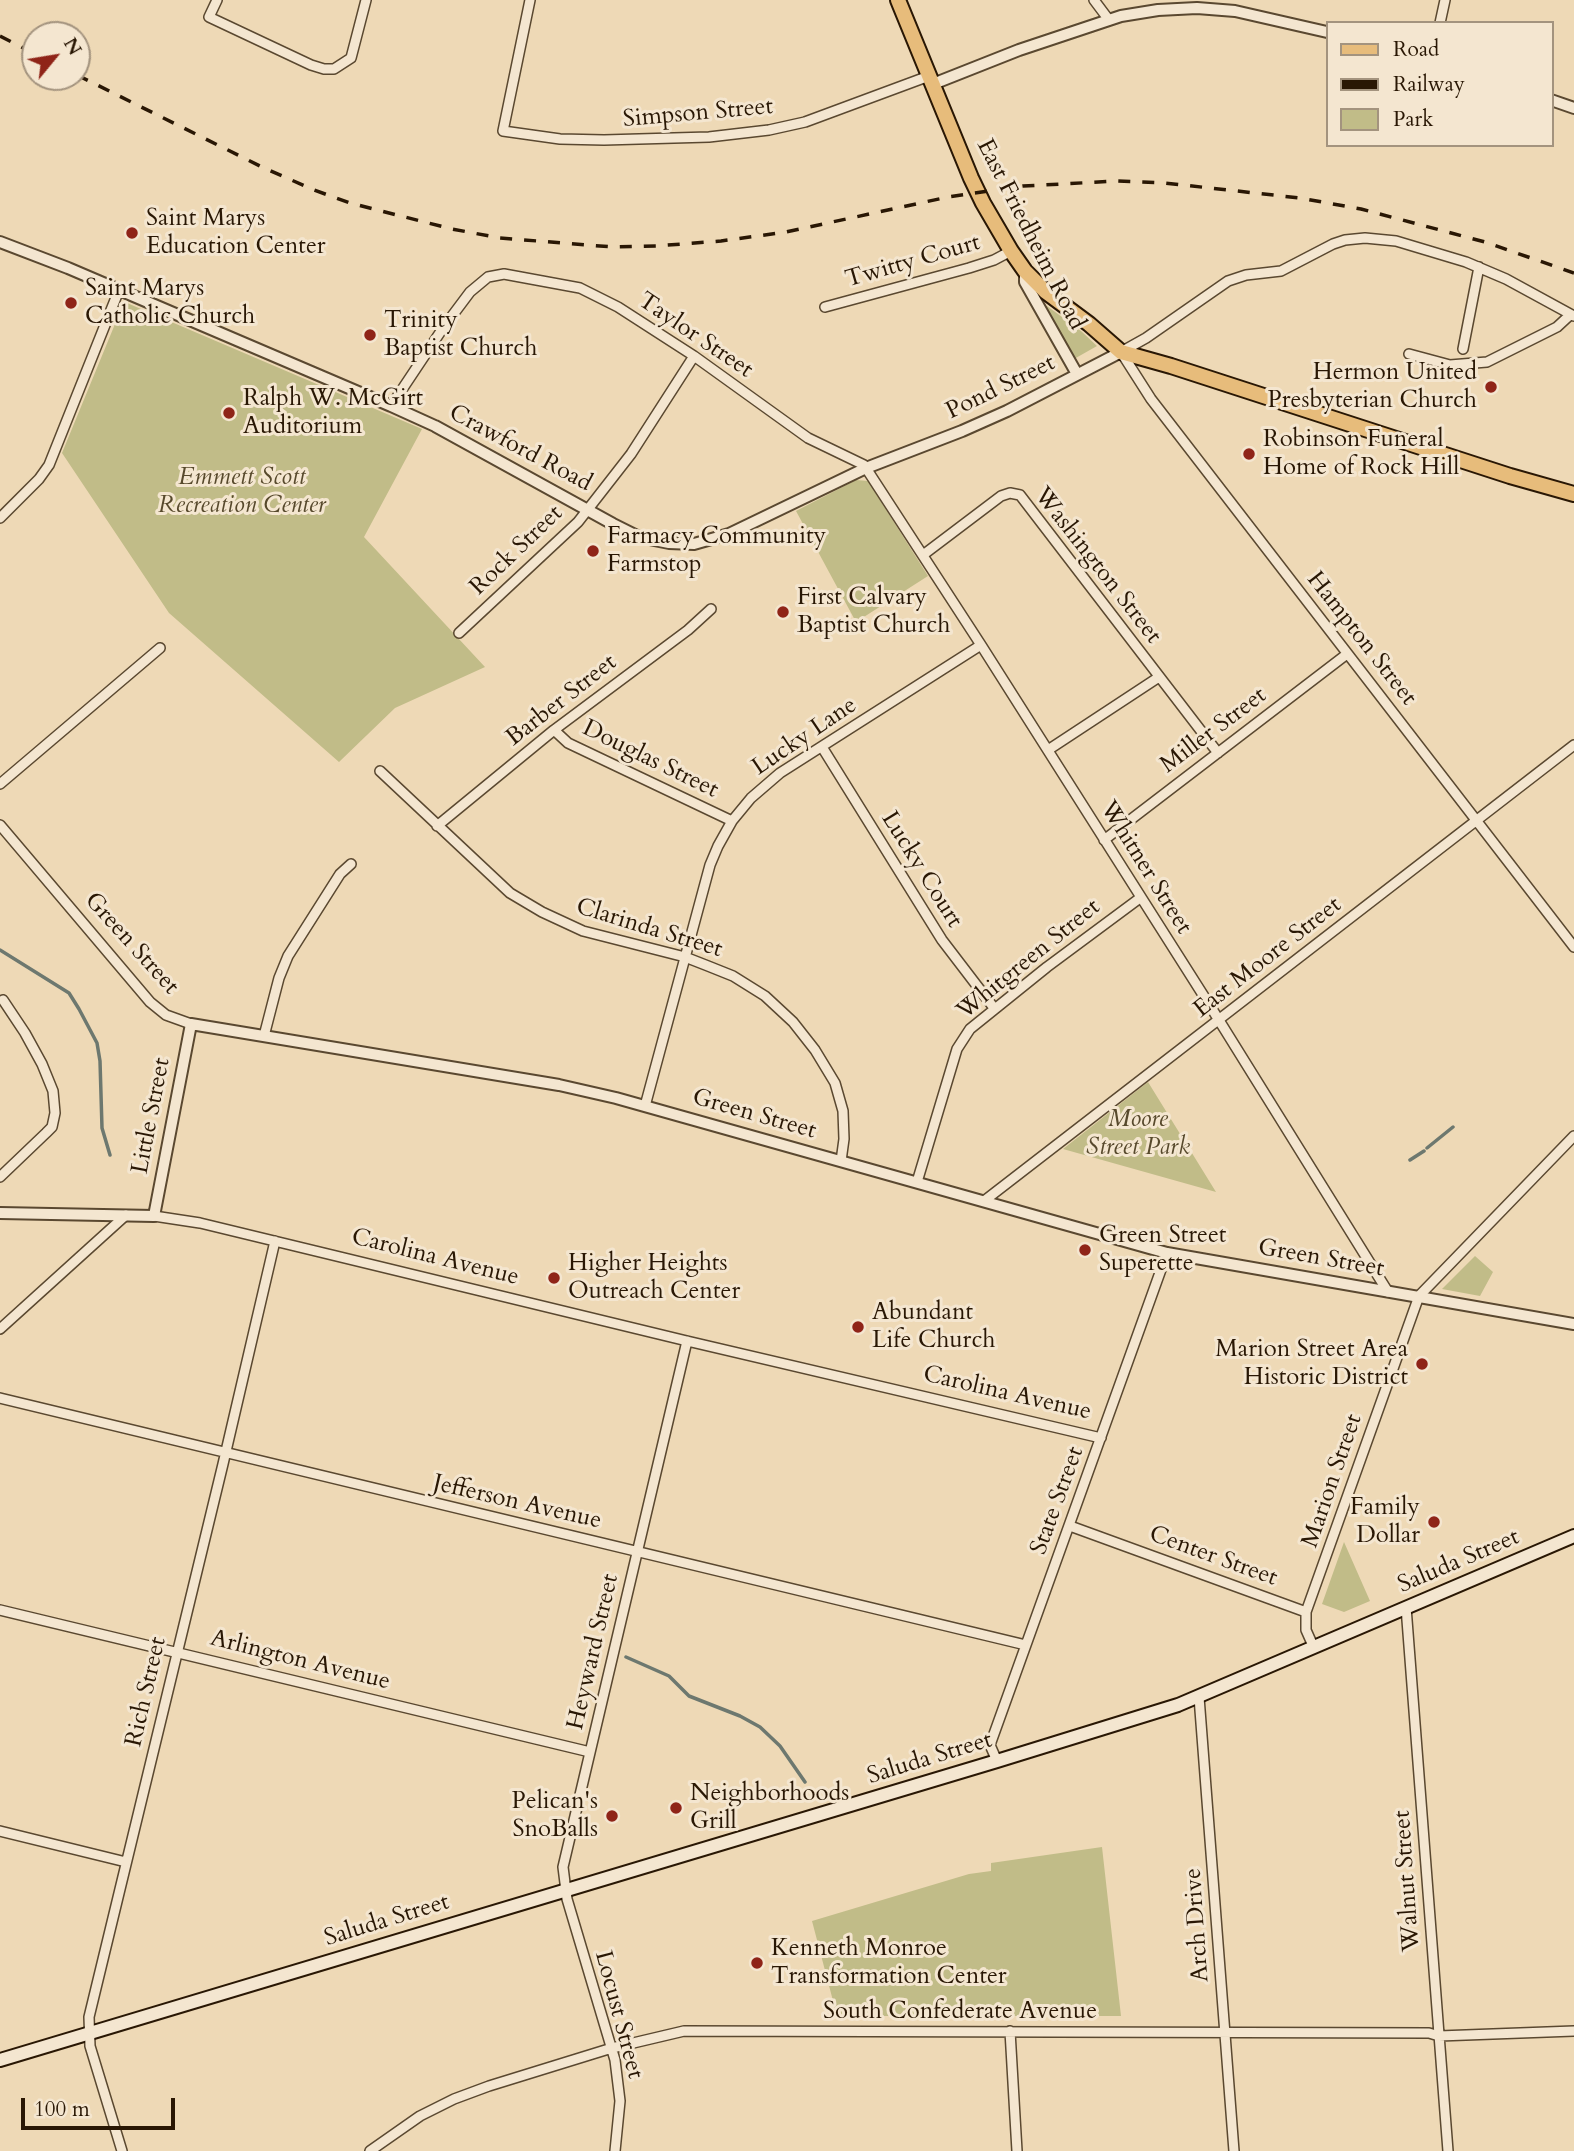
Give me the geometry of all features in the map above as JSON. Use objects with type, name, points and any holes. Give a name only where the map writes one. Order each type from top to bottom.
[{"type":"main road","name":"East Friedheim Road","points":[[898,0],[974,186],[1025,271]]},
{"type":"main road","points":[[1025,271],[1046,292],[1121,352],[1574,494]]},
{"type":"main road","name":"Saluda Street","points":[[0,2060],[997,1761],[1199,1697],[1574,1536]]},
{"type":"street","points":[[217,0],[209,17],[312,65],[334,69],[351,58],[366,0]]},
{"type":"street","name":"Simpson Street","points":[[530,0],[503,131],[560,139],[604,140],[709,137],[745,133],[805,122],[931,80]]},
{"type":"street","points":[[1094,0],[1109,20]]},
{"type":"street","points":[[1440,21],[1445,2]]},
{"type":"street","points":[[931,80],[1109,20],[1158,10],[1197,8],[1235,11],[1326,32]]},
{"type":"street","points":[[1553,101],[1574,108]]},
{"type":"street","name":"Pond Street","points":[[866,468],[1007,411],[1146,338],[1228,281],[1281,271],[1345,240],[1364,238],[1396,241],[1479,267],[1572,316]]},
{"type":"street","name":"Crawford Road","points":[[0,242],[119,290],[435,426],[639,537],[669,543],[706,542],[739,530],[866,468]]},
{"type":"street","name":"Twitty Court","points":[[825,307],[978,265],[1011,251]]},
{"type":"street","points":[[1464,349],[1479,267]]},
{"type":"street","name":"East Friedheim Road","points":[[1025,271],[1025,282],[1077,374]]},
{"type":"street","name":"Taylor Street","points":[[391,406],[470,292],[488,277],[504,274],[580,288],[618,307],[694,356],[808,438],[856,460],[866,468]]},
{"type":"street","points":[[0,518],[39,479],[49,465],[119,290]]},
{"type":"street","points":[[1409,354],[1450,365],[1487,362],[1557,327],[1572,316]]},
{"type":"street","name":"Hampton Street","points":[[1121,352],[1151,399],[1574,947]]},
{"type":"street","name":"Rock Street","points":[[459,633],[578,522],[631,454],[694,356]]},
{"type":"street","name":"Whitner Street","points":[[866,468],[1048,750],[1388,1292]]},
{"type":"street","name":"Washington Street","points":[[923,555],[1001,496],[1016,493],[1020,495],[1218,753]]},
{"type":"street","name":"Barber Street","points":[[438,826],[554,730],[712,609]]},
{"type":"street","name":"Lucky Lane","points":[[645,1106],[710,865],[732,821],[765,785],[981,645]]},
{"type":"street","points":[[0,784],[160,648]]},
{"type":"street","name":"Miller Street","points":[[1104,840],[1347,654]]},
{"type":"street","points":[[1048,750],[1158,677]]},
{"type":"street","name":"Douglas Street","points":[[554,730],[568,743],[732,821]]},
{"type":"street","name":"East Moore Street","points":[[984,1201],[1574,745]]},
{"type":"street","name":"Lucky Court","points":[[822,747],[942,940],[994,1009]]},
{"type":"street","name":"Clarinda Street","points":[[380,771],[510,893],[558,921],[606,937],[685,957],[733,976],[765,996],[793,1022],[815,1050],[835,1083],[841,1104],[844,1139],[841,1161]]},
{"type":"street","name":"Green Street","points":[[0,825],[150,1002],[166,1015],[191,1024],[559,1085],[645,1106],[1167,1253],[1574,1324]]},
{"type":"street","points":[[264,1036],[279,978],[288,956],[340,874],[351,864]]},
{"type":"street","name":"Whitgreen Street","points":[[917,1182],[957,1049],[970,1028],[1140,898]]},
{"type":"street","points":[[0,1177],[47,1133],[52,1127],[55,1113],[53,1091],[42,1064],[3,1000]]},
{"type":"street","name":"Little Street","points":[[154,1216],[191,1024]]},
{"type":"street","name":"Marion Street","points":[[1306,1612],[1419,1297],[1574,1136]]},
{"type":"street","name":"Carolina Avenue","points":[[0,1213],[154,1216],[200,1223],[1101,1438]]},
{"type":"street","points":[[0,1329],[126,1215]]},
{"type":"street","name":"Rich Street","points":[[122,2151],[90,2046],[90,2014],[275,1241]]},
{"type":"street","name":"State Street","points":[[997,1761],[990,1745],[1167,1253]]},
{"type":"street","name":"Heyward Street","points":[[565,1890],[563,1867],[687,1341]]},
{"type":"street","name":"Jefferson Avenue","points":[[0,1398],[1026,1646]]},
{"type":"street","name":"Center Street","points":[[1070,1526],[1306,1612]]},
{"type":"street","name":"Walnut Street","points":[[1406,1607],[1448,2151]]},
{"type":"street","name":"Arlington Avenue","points":[[0,1610],[590,1752]]},
{"type":"street","points":[[1306,1612],[1306,1630],[1314,1648]]},
{"type":"street","name":"Arch Drive","points":[[1199,1697],[1234,2151]]},
{"type":"street","points":[[0,1831],[126,1862]]},
{"type":"street","name":"Locust Street","points":[[565,1890],[612,2048],[620,2101],[615,2151]]},
{"type":"street","name":"South Confederate Avenue","points":[[370,2151],[420,2116],[454,2099],[612,2048],[684,2031],[1429,2033],[1439,2036],[1574,2031]]},
{"type":"street","points":[[1010,2032],[1017,2151]]},
{"type":"green space","name":"Emmett Scott Recreation Center","points":[[127,303],[422,429],[364,537],[485,667],[395,708],[339,762],[169,613],[62,453],[122,307]]},
{"type":"green space","points":[[1047,306],[1097,346],[1074,359],[1044,308]]},
{"type":"green space","points":[[856,480],[868,481],[928,576],[856,622],[796,511]]},
{"type":"green space","name":"Moore Street Park","points":[[1148,1082],[1216,1192],[1063,1149]]},
{"type":"green space","points":[[1475,1256],[1493,1272],[1480,1296],[1442,1289]]},
{"type":"green space","points":[[1344,1542],[1370,1601],[1344,1612],[1322,1604]]},
{"type":"green space","points":[[1102,1847],[1121,2016],[837,2016],[812,1921],[969,1874],[991,1871],[991,1863]]},
{"type":"waterway","points":[[0,950],[69,993],[79,1009],[97,1043],[102,1128],[110,1155]]},
{"type":"waterway","points":[[1427,1148],[1453,1127]]},
{"type":"waterway","points":[[1410,1160],[1424,1151]]},
{"type":"waterway","points":[[626,1657],[669,1676],[689,1696],[760,1727],[780,1746],[805,1782]]},
{"type":"railway","points":[[0,36],[21,47]]},
{"type":"railway","points":[[91,82],[314,190],[350,203],[452,229],[500,238],[613,247],[721,241],[786,232],[948,197],[1023,186],[1118,181],[1165,183],[1300,198],[1361,209],[1485,242],[1574,273]]},
{"type":"place","name":"Saint Marys Education Center","points":[[132,233]]},
{"type":"place","name":"Saint Marys Catholic Church","points":[[71,303]]},
{"type":"place","name":"Trinity Baptist Church","points":[[370,335]]},
{"type":"place","name":"Hermon United Presbyterian Church","points":[[1491,387]]},
{"type":"place","name":"Ralph W. McGirt Auditorium","points":[[229,413]]},
{"type":"place","name":"Robinson Funeral Home of Rock Hill","points":[[1249,454]]},
{"type":"place","name":"Farmacy Community Farmstop","points":[[593,551]]},
{"type":"place","name":"First Calvary Baptist Church","points":[[783,612]]},
{"type":"place","name":"Green Street Superette","points":[[1085,1250]]},
{"type":"place","name":"Higher Heights Outreach Center","points":[[554,1278]]},
{"type":"place","name":"Abundant Life Church","points":[[858,1327]]},
{"type":"place","name":"Marion Street Area Historic District","points":[[1422,1364]]},
{"type":"place","name":"Family Dollar","points":[[1434,1522]]},
{"type":"place","name":"Neighborhoods Grill","points":[[676,1808]]},
{"type":"place","name":"Pelican's SnoBalls","points":[[612,1816]]},
{"type":"place","name":"Kenneth Monroe Transformation Center","points":[[757,1963]]}]
